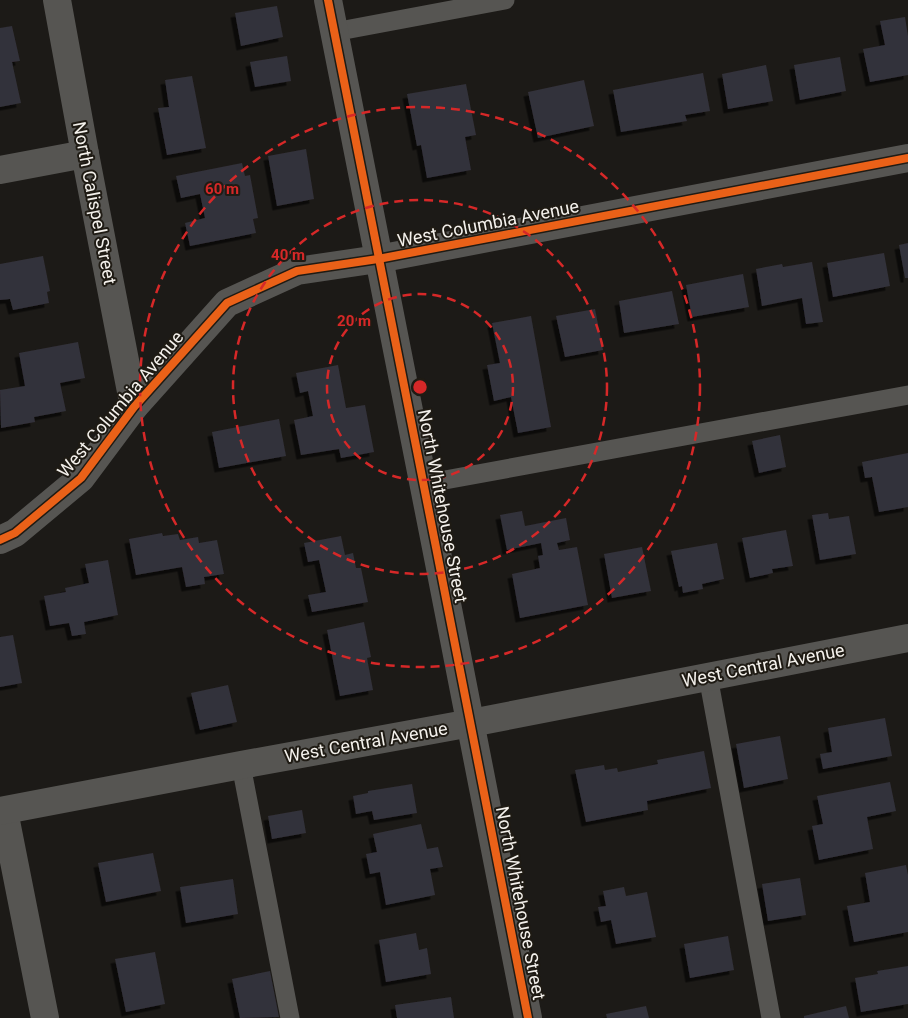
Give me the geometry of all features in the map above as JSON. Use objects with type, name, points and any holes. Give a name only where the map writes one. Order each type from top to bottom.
[{"type":"street","name":"North Calispel Street","points":[[58,0],[85,154],[134,407]]},
{"type":"street","name":"North Whitehouse Street","points":[[328,0],[528,1018]]},
{"type":"street","points":[[0,170],[85,154]]},
{"type":"street","name":"West Columbia Avenue","points":[[0,540],[15,533],[80,478],[134,407],[227,303],[297,271],[378,259],[908,158]]},
{"type":"street","name":"West Central Avenue","points":[[2,811],[471,723],[908,638]]},
{"type":"street","points":[[2,811],[46,1018]]},
{"type":"lane","points":[[334,32],[505,0]]},
{"type":"lane","points":[[423,484],[908,395]]},
{"type":"lane","points":[[708,676],[771,1018]]},
{"type":"lane","points":[[240,765],[290,1018]]},
{"type":"building","points":[[277,6],[283,37],[241,46],[235,13]]},
{"type":"building","points":[[905,17],[908,36],[908,75],[870,82],[863,49],[885,45],[880,21]]},
{"type":"building","points":[[12,26],[20,61],[12,62],[21,103],[0,107],[0,28]]},
{"type":"building","points":[[287,56],[291,81],[255,87],[250,62]]},
{"type":"building","points":[[840,57],[846,91],[800,100],[794,65]]},
{"type":"building","points":[[766,65],[773,101],[728,109],[722,74]]},
{"type":"building","points":[[703,73],[710,111],[685,115],[687,121],[621,132],[613,90]]},
{"type":"building","points":[[192,76],[206,148],[167,155],[158,108],[169,107],[165,80]]},
{"type":"building","points":[[584,80],[594,126],[538,138],[528,92]]},
{"type":"building","points":[[466,84],[476,135],[465,137],[471,170],[427,178],[421,145],[417,146],[407,94]]},
{"type":"building","points":[[306,149],[314,199],[277,206],[268,156]]},
{"type":"building","points":[[242,163],[245,176],[250,175],[258,218],[253,219],[256,233],[190,246],[185,223],[205,218],[200,194],[181,198],[176,176]]},
{"type":"building","points":[[908,243],[908,278],[905,278],[899,245]]},
{"type":"building","points":[[884,253],[890,286],[833,297],[827,263]]},
{"type":"building","points":[[43,256],[50,291],[47,292],[49,303],[13,310],[10,299],[0,300],[0,264]]},
{"type":"building","points":[[812,262],[823,322],[806,324],[802,298],[762,306],[756,269],[782,264],[783,267]]},
{"type":"building","points":[[743,274],[749,307],[692,317],[686,285]]},
{"type":"building","points":[[672,291],[679,324],[624,333],[619,301]]},
{"type":"building","points":[[595,309],[603,350],[565,357],[556,316]]},
{"type":"building","points":[[531,316],[551,427],[518,433],[511,397],[494,401],[487,365],[500,363],[492,323]]},
{"type":"building","points":[[78,342],[85,378],[60,383],[66,411],[34,417],[35,422],[1,428],[0,390],[25,386],[19,353]]},
{"type":"building","points":[[338,365],[346,408],[365,405],[374,452],[341,458],[339,449],[301,455],[294,420],[313,416],[308,391],[300,393],[296,373]]},
{"type":"building","points":[[279,419],[286,456],[219,468],[212,432]]},
{"type":"building","points":[[780,435],[786,467],[759,473],[752,441]]},
{"type":"building","points":[[908,453],[908,507],[879,512],[872,477],[865,478],[862,462]]},
{"type":"building","points":[[522,511],[525,526],[566,518],[570,540],[557,543],[559,550],[577,547],[588,605],[520,618],[512,574],[540,568],[538,556],[543,555],[541,543],[507,550],[500,515]]},
{"type":"building","points":[[828,513],[829,519],[849,516],[856,554],[820,560],[812,515]]},
{"type":"building","points":[[786,530],[793,566],[772,569],[773,573],[750,578],[742,538]]},
{"type":"building","points":[[162,533],[163,536],[178,534],[180,540],[198,537],[199,543],[217,540],[224,574],[204,577],[205,584],[186,587],[182,567],[136,575],[129,539]]},
{"type":"building","points":[[341,536],[345,555],[353,553],[356,568],[361,568],[368,602],[312,612],[308,595],[326,592],[319,560],[308,562],[304,543]]},
{"type":"building","points":[[717,543],[724,579],[702,584],[703,589],[683,593],[682,586],[679,587],[671,551]]},
{"type":"building","points":[[642,547],[651,591],[612,598],[604,554]]},
{"type":"building","points":[[108,560],[118,615],[84,622],[86,634],[72,636],[69,623],[50,626],[44,596],[66,592],[65,588],[89,583],[85,564]]},
{"type":"building","points":[[364,622],[371,657],[367,658],[373,690],[340,696],[327,630]]},
{"type":"building","points":[[13,635],[22,683],[0,687],[0,637]]},
{"type":"building","points":[[228,685],[237,722],[200,730],[191,693]]},
{"type":"building","points":[[885,718],[892,756],[823,769],[820,754],[832,752],[828,728]]},
{"type":"building","points":[[780,736],[788,779],[744,788],[736,744]]},
{"type":"building","points":[[704,751],[711,788],[647,801],[648,810],[586,822],[575,770],[604,765],[605,770],[617,768],[618,772],[658,764],[657,760]]},
{"type":"building","points":[[890,782],[896,811],[867,817],[873,849],[819,860],[812,826],[823,824],[817,796]]},
{"type":"building","points":[[412,784],[417,813],[374,820],[372,811],[356,814],[353,796],[368,793],[368,791]]},
{"type":"building","points":[[302,810],[306,833],[272,839],[268,816]]},
{"type":"building","points":[[421,824],[427,849],[438,847],[443,867],[430,869],[435,895],[386,905],[380,872],[370,874],[366,854],[377,852],[373,834]]},
{"type":"building","points":[[153,853],[161,891],[106,902],[98,863]]},
{"type":"building","points":[[906,865],[908,875],[908,932],[854,942],[847,906],[870,902],[865,873]]},
{"type":"building","points":[[800,878],[806,915],[768,921],[762,884]]},
{"type":"building","points":[[233,879],[238,914],[186,923],[180,887]]},
{"type":"building","points":[[624,887],[626,896],[647,892],[656,937],[616,944],[611,920],[601,922],[598,907],[606,906],[603,891]]},
{"type":"building","points":[[416,933],[419,950],[427,948],[431,974],[386,982],[379,940]]},
{"type":"building","points":[[728,936],[734,970],[690,978],[684,944]]},
{"type":"building","points":[[155,952],[165,1004],[126,1012],[115,959]]},
{"type":"building","points":[[908,966],[908,1004],[861,1012],[855,978],[878,974],[877,971]]},
{"type":"building","points":[[270,971],[279,1017],[240,1018],[232,979]]},
{"type":"building","points":[[451,997],[454,1018],[397,1018],[395,1005]]},
{"type":"building","points":[[646,1006],[649,1018],[607,1018],[606,1014]]},
{"type":"building","points":[[846,1006],[849,1018],[804,1018],[804,1016]]},
{"type":"cycle path","points":[[328,0],[528,1018]]},
{"type":"cycle path","points":[[0,540],[15,533],[81,478],[134,407],[227,303],[297,271],[378,259],[908,158]]}]
